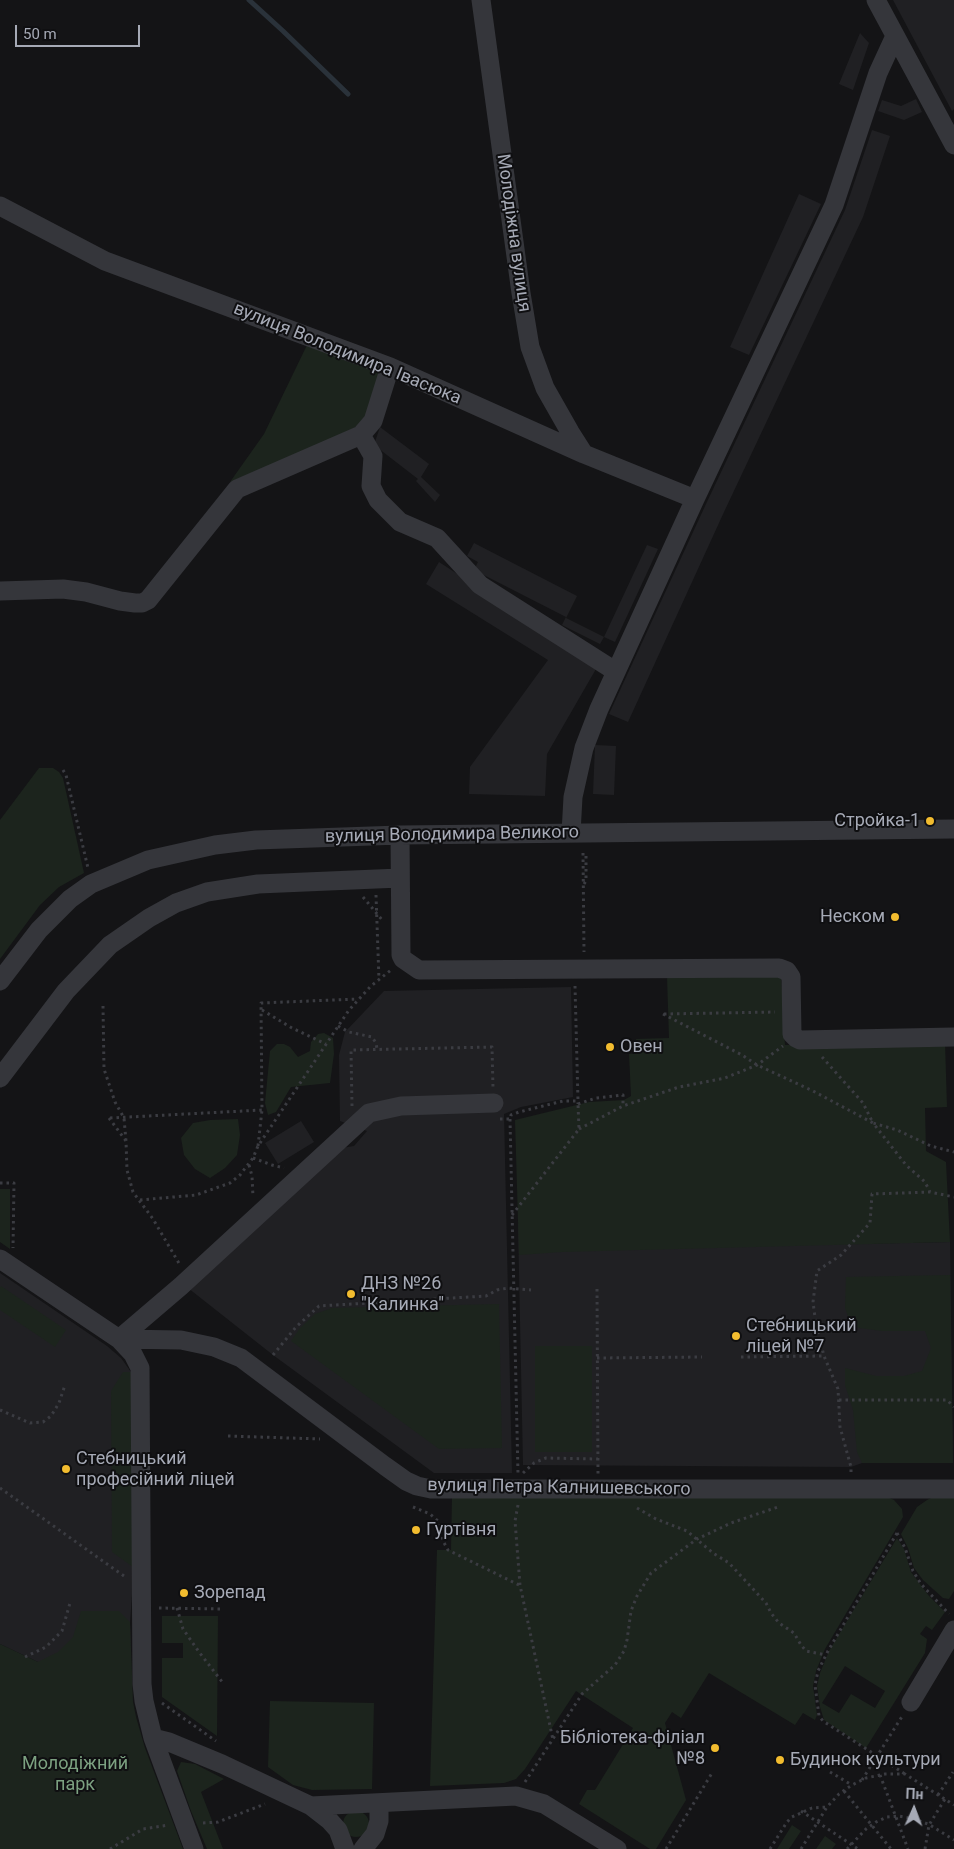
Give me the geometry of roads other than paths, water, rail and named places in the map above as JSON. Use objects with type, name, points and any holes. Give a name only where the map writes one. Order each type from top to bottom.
[{"type":"street","name":"Молодіжна вулиця","points":[[481,0],[529,339],[545,388],[584,454]]},
{"type":"street","points":[[876,0],[954,145]]},
{"type":"street","points":[[571,833],[573,797],[584,748],[615,672],[834,205],[878,73],[895,36]]},
{"type":"street","name":"вулиця Володимира Івасюка","points":[[0,206],[105,261],[390,367],[584,454],[695,499]]},
{"type":"street","points":[[0,591],[64,589],[86,592],[120,601],[142,603],[148,600],[237,489],[361,435],[373,421],[390,367]]},
{"type":"street","points":[[361,435],[372,456],[371,486],[378,500],[400,522],[437,538],[480,585],[615,672]]},
{"type":"street","name":"вулиця Володимира Великого","points":[[0,981],[39,930],[70,899],[91,884],[148,860],[214,845],[256,840],[400,835],[954,829]]},
{"type":"street","points":[[400,835],[401,938],[403,959],[412,967],[426,971],[779,968],[787,971],[791,977],[792,1012],[799,1037],[954,1037]]},
{"type":"street","points":[[0,1078],[66,992],[110,945],[176,903],[207,892],[258,884],[400,878]]},
{"type":"street","points":[[119,1340],[181,1286],[369,1113],[401,1106],[493,1111]]},
{"type":"street","points":[[7,1254],[119,1340],[133,1354],[140,1368],[142,1684],[153,1738],[194,1849]]},
{"type":"street","name":"вулиця Петра Калнишевського","points":[[119,1340],[181,1340],[214,1347],[241,1358],[406,1481],[431,1489],[954,1489]]},
{"type":"street","points":[[911,1702],[954,1630]]},
{"type":"street","points":[[153,1738],[169,1742],[222,1764],[312,1806],[338,1830],[345,1849]]},
{"type":"street","points":[[312,1806],[516,1796],[544,1804],[617,1849]]},
{"type":"street","points":[[363,1849],[375,1834],[379,1821],[379,1803]]},
{"type":"waterway","points":[[249,0],[348,94]]},
{"type":"place","name":"Стройка-1","points":[[930,821]]},
{"type":"place","name":"Неском","points":[[895,917]]},
{"type":"place","name":"Овен","points":[[610,1047]]},
{"type":"place","name":"ДНЗ №26 \"Калинка\"","points":[[351,1294]]},
{"type":"place","name":"Стебницький ліцей №7","points":[[736,1336]]},
{"type":"place","name":"Стебницький професійний ліцей","points":[[66,1469]]},
{"type":"place","name":"Гуртівня","points":[[416,1530]]},
{"type":"place","name":"Зорепад","points":[[184,1593]]},
{"type":"place","name":"Бібліотека-філіал №8","points":[[715,1748]]},
{"type":"place","name":"Будинок культури","points":[[780,1760]]},
{"type":"park label","name":"Молодіжний парк","points":[[75,1774]]}]
